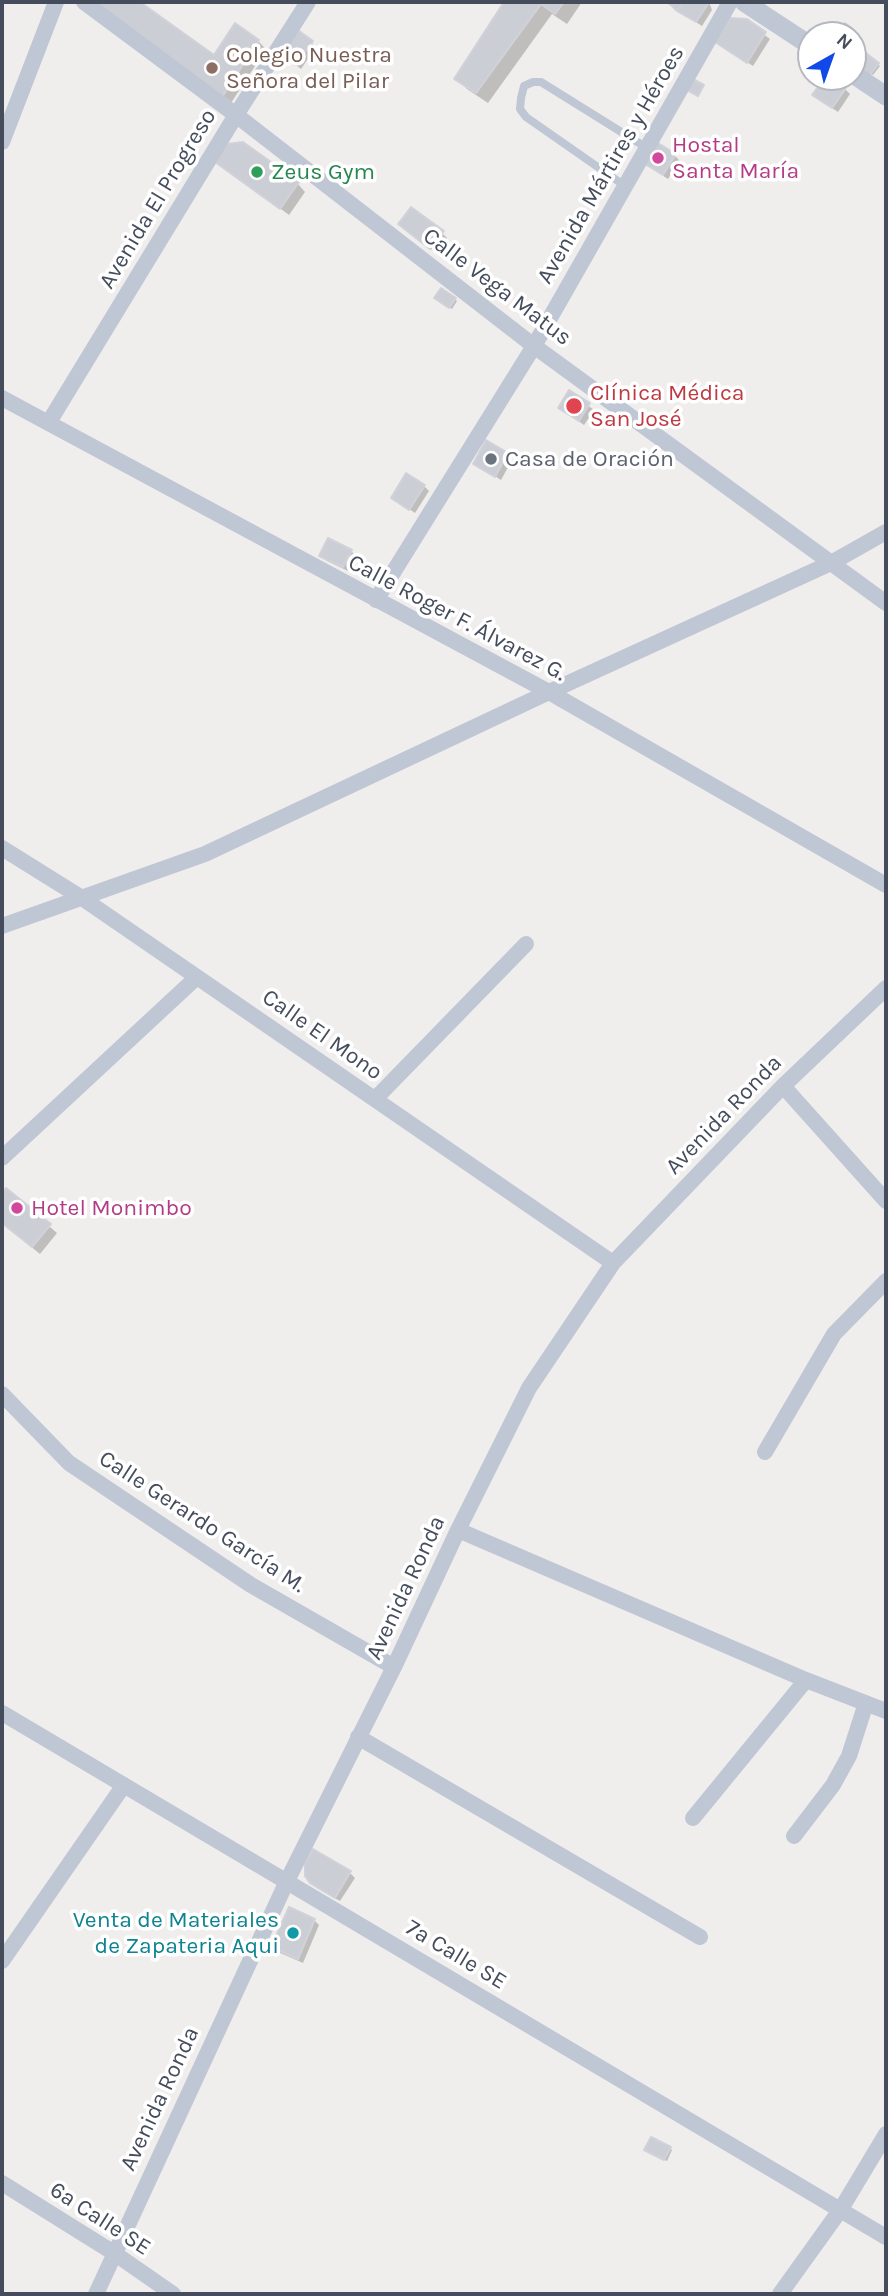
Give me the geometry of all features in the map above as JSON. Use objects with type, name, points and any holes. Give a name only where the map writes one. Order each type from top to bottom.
[{"type":"street","points":[[2,142],[56,2]]},
{"type":"street","name":"Calle Vega Matus","points":[[84,2],[236,115],[534,345],[886,603]]},
{"type":"street","name":"Avenida El Progreso","points":[[49,422],[308,2]]},
{"type":"street","name":"Avenida Mártires y Héroes","points":[[376,600],[534,345],[730,2]]},
{"type":"street","points":[[744,2],[797,37]]},
{"type":"street","points":[[867,83],[886,96]]},
{"type":"street","name":"Calle Roger F. Álvarez G.","points":[[2,398],[549,692],[886,885]]},
{"type":"street","points":[[2,926],[205,854],[831,563],[886,532]]},
{"type":"street","name":"Calle El Mono","points":[[2,848],[82,898],[613,1263]]},
{"type":"street","points":[[375,1099],[526,944]]},
{"type":"street","points":[[2,1158],[197,977]]},
{"type":"street","name":"Avenida Ronda","points":[[96,2294],[287,1881],[529,1388],[613,1263],[783,1086],[886,988]]},
{"type":"street","points":[[783,1086],[886,1201]]},
{"type":"street","points":[[765,1452],[834,1334],[886,1281]]},
{"type":"street","name":"Calle Gerardo García M.","points":[[2,1394],[80,1471],[251,1585],[394,1667]]},
{"type":"street","points":[[457,1530],[806,1680],[886,1711]]},
{"type":"street","points":[[693,1818],[806,1680]]},
{"type":"street","points":[[794,1836],[849,1756],[866,1703]]},
{"type":"street","name":"7a Calle SE","points":[[2,1713],[886,2237]]},
{"type":"street","points":[[358,1737],[700,1937]]},
{"type":"street","points":[[2,1961],[8,1938],[124,1785]]},
{"type":"street","points":[[780,2294],[841,2209],[886,2134]]},
{"type":"street","name":"6a Calle SE","points":[[2,2183],[114,2253],[173,2294]]},
{"type":"lane","points":[[625,186],[526,117],[520,109],[524,86],[541,82],[647,148]]},
{"type":"building","name":"Colegio Nuestra Señora del Pilar","points":[[95,2],[140,2],[214,55],[235,23],[259,40],[222,97]]},
{"type":"building","points":[[504,2],[564,2],[555,14],[541,4],[476,93],[454,79]]},
{"type":"building","points":[[668,2],[683,2],[677,11]]},
{"type":"building","points":[[683,2],[708,4],[696,22],[677,11]]},
{"type":"building","points":[[730,18],[747,19],[766,32],[747,63],[715,42]]},
{"type":"building","points":[[295,28],[313,41],[295,65],[277,52]]},
{"type":"building","points":[[867,54],[879,63],[870,75],[867,73]]},
{"type":"building","points":[[691,78],[704,85],[698,96],[685,89]]},
{"type":"building","points":[[815,91],[844,91],[832,108],[812,95]]},
{"type":"building","name":"Hostal Santa María","points":[[653,140],[676,154],[663,175],[640,161]]},
{"type":"building","name":"Zeus Gym","points":[[243,142],[299,182],[280,209],[215,162],[227,144]]},
{"type":"building","points":[[411,207],[444,231],[430,249],[398,224]]},
{"type":"building","points":[[441,288],[456,298],[449,308],[434,298]]},
{"type":"building","name":"Clínica Médica San José","points":[[569,390],[590,403],[579,421],[558,408]]},
{"type":"building","name":"Casa de Oración","points":[[486,440],[508,453],[495,477],[473,464]]},
{"type":"building","points":[[406,473],[425,485],[409,510],[391,498]]},
{"type":"building","points":[[328,538],[352,550],[343,567],[319,556]]},
{"type":"building","name":"Hotel Monimbo","points":[[6,1188],[51,1224],[32,1247],[2,1223],[2,1193]]},
{"type":"building","points":[[313,1849],[351,1871],[335,1898],[310,1883],[305,1876],[305,1864]]},
{"type":"building","name":"Venta de Materiales de Zapateria Aqui","points":[[289,1907],[315,1919],[298,1959],[271,1947]]},
{"type":"building","points":[[651,2137],[671,2147],[664,2160],[644,2150]]},
{"type":"place","name":"Colegio Nuestra Señora del Pilar","points":[[212,68]]},
{"type":"place","name":"Hostal Santa María","points":[[658,158]]},
{"type":"place","name":"Zeus Gym","points":[[257,172]]},
{"type":"place","name":"Clínica Médica San José","points":[[574,406]]},
{"type":"place","name":"Casa de Oración","points":[[491,459]]},
{"type":"place","name":"Hotel Monimbo","points":[[17,1208]]},
{"type":"place","name":"Venta de Materiales de Zapateria Aqui","points":[[293,1933]]}]
